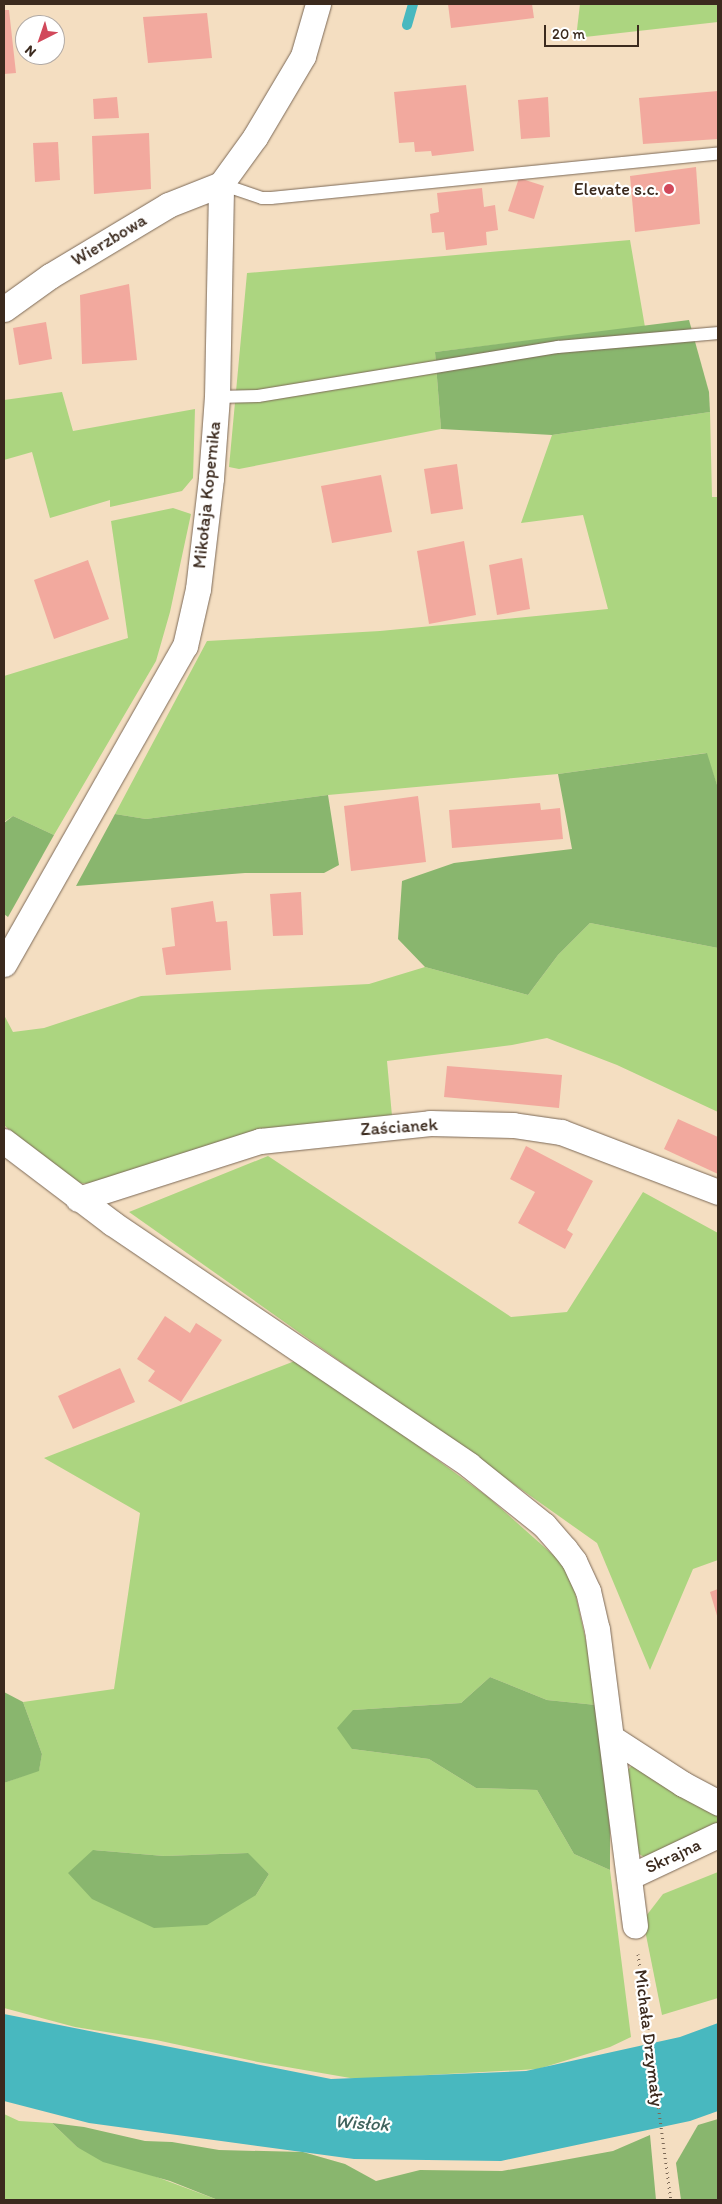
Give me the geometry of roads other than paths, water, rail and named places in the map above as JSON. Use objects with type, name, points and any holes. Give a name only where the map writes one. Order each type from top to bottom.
[{"type":"street","points":[[220,184],[255,137],[303,56],[318,4]]},
{"type":"street","name":"Wierzbowa","points":[[4,309],[50,276],[168,205],[220,184]]},
{"type":"street","name":"Mikołaja Kopernika","points":[[4,964],[185,646],[198,589],[209,498],[217,397],[220,184]]},
{"type":"street","name":"Zaścianek","points":[[78,1199],[260,1141],[430,1123],[514,1125],[562,1132],[718,1192]]},
{"type":"street","points":[[4,1140],[78,1199],[470,1465],[555,1536],[574,1561],[588,1591],[597,1629],[635,1926]]},
{"type":"street","points":[[612,1738],[683,1784],[718,1803]]},
{"type":"street","name":"Skrajna","points":[[629,1877],[718,1835]]},
{"type":"lane","points":[[220,184],[262,198],[271,198],[718,153]]},
{"type":"lane","points":[[217,397],[258,396],[558,347],[718,333]]},
{"type":"water","name":"Wisłok","points":[[4,2014],[331,2079],[526,2071],[680,2037],[718,2023],[718,2111],[690,2121],[501,2161],[354,2159],[89,2123],[4,2101]]},
{"type":"waterway","points":[[407,25],[413,4]]},
{"type":"place","name":"Elevate s.c.","points":[[669,189]]}]
